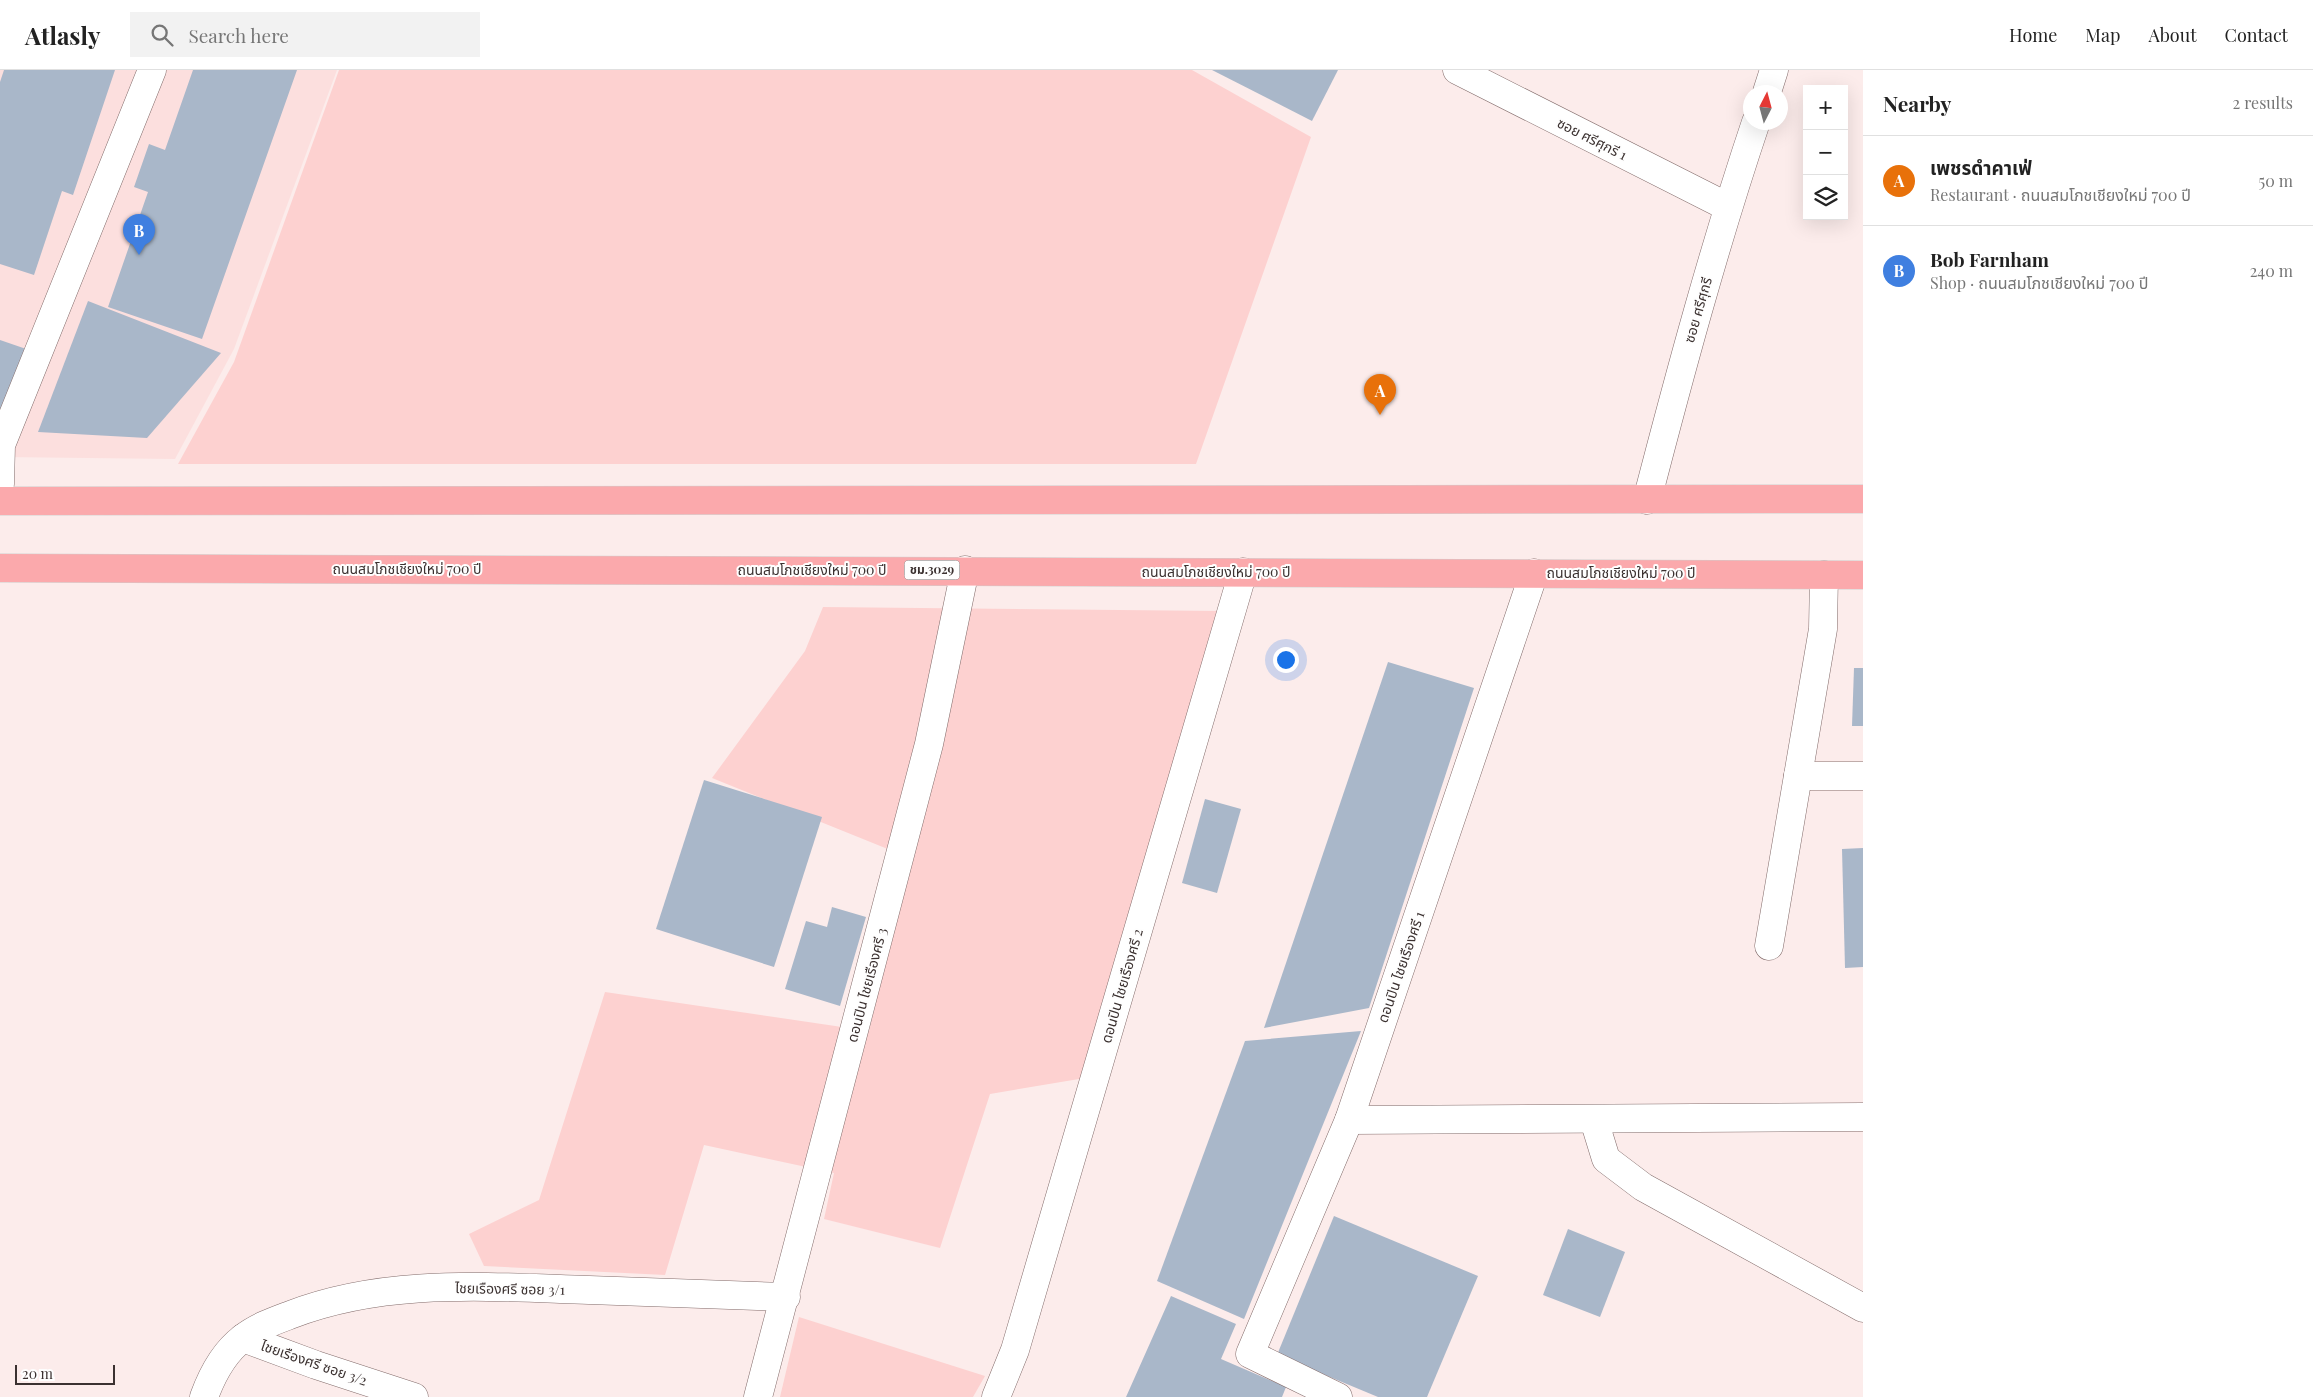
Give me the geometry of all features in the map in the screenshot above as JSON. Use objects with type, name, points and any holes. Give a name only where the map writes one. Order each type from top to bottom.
[{"type":"main road","points":[[0,501],[1863,499]]},
{"type":"main road","name":"ถนนสมโภชเชียงใหม่ 700 ปี","points":[[0,568],[965,570],[1863,575]]},
{"type":"street","points":[[0,484],[1,445],[152,70]]},
{"type":"street","name":"ซอย ศรีศุกรี 1","points":[[1457,70],[1728,207]]},
{"type":"street","points":[[1769,85],[1774,70]]},
{"type":"street","name":"ซอย ศรีศุกรี","points":[[1647,500],[1683,362],[1728,207],[1753,130]]},
{"type":"street","name":"ดอนปิน ไชยเรืองศรี 3","points":[[758,1397],[786,1297],[929,744],[965,570]]},
{"type":"street","name":"ดอนปิน ไชยเรืองศรี 2","points":[[996,1397],[1015,1350],[1243,572]]},
{"type":"street","name":"ดอนปิน ไชยเรืองศรี 1","points":[[1338,1397],[1250,1354],[1349,1120],[1534,573]]},
{"type":"street","points":[[1770,946],[1823,629],[1824,575]]},
{"type":"street","points":[[1798,776],[1863,776]]},
{"type":"street","points":[[1349,1120],[1863,1117]]},
{"type":"street","points":[[1594,1120],[1606,1159],[1643,1187],[1863,1308]]},
{"type":"street","name":"ไชยเรืองศรี ซอย 3/1","points":[[204,1397],[211,1379],[226,1354],[243,1338],[269,1323],[308,1308],[393,1290],[500,1287],[786,1297]]},
{"type":"street","name":"ไชยเรืองศรี ซอย 3/2","points":[[243,1338],[316,1365],[414,1397]]},
{"type":"shaded area","points":[[0,70],[337,70],[234,349],[175,459],[0,457]]},
{"type":"shaded area","points":[[339,70],[1192,70],[1311,137],[1196,464],[178,464],[234,362]]},
{"type":"shaded area","points":[[823,607],[1221,611],[1085,1078],[990,1094],[940,1248],[824,1219],[834,1173],[704,1145],[665,1275],[484,1266],[469,1234],[539,1200],[605,992],[869,1031],[910,858],[712,778],[805,651]]},
{"type":"shaded area","points":[[799,1317],[985,1376],[973,1397],[780,1397]]},
{"type":"building","points":[[4,70],[115,70],[73,195],[62,191],[34,275],[0,264],[0,82]]},
{"type":"building","points":[[193,70],[297,70],[202,339],[108,307],[148,192],[134,187],[149,144],[165,150]]},
{"type":"building","points":[[1212,70],[1338,70],[1312,121]]},
{"type":"building","points":[[88,301],[221,353],[147,438],[38,432]]},
{"type":"building","points":[[0,340],[32,351],[0,420]]},
{"type":"building","points":[[1388,662],[1474,688],[1369,1008],[1264,1028]]},
{"type":"building","points":[[1854,668],[1863,668],[1863,726],[1852,726]]},
{"type":"building","points":[[704,780],[822,817],[774,967],[656,929]]},
{"type":"building","points":[[1205,799],[1241,809],[1217,893],[1182,883]]},
{"type":"building","points":[[1863,848],[1863,967],[1845,968],[1842,849]]},
{"type":"building","points":[[832,907],[866,917],[840,1006],[785,989],[806,921],[827,927]]},
{"type":"building","points":[[1361,1031],[1244,1319],[1157,1281],[1245,1041]]},
{"type":"building","points":[[1334,1216],[1478,1276],[1427,1397],[1378,1397],[1277,1355]]},
{"type":"building","points":[[1568,1229],[1625,1252],[1600,1317],[1543,1295]]},
{"type":"building","points":[[1171,1296],[1236,1324],[1221,1359],[1286,1387],[1282,1397],[1126,1397]]},
{"type":"place","name":"Bob Farnham","points":[[139,255]]},
{"type":"place","name":"เพชรดำคาเฟ่","points":[[1380,415]]}]
